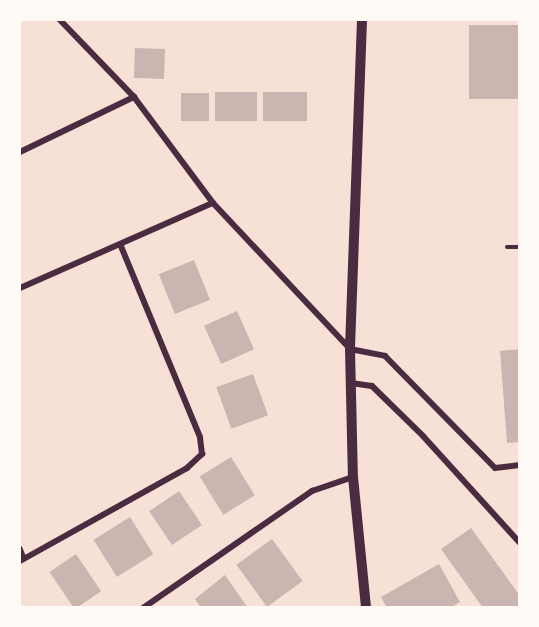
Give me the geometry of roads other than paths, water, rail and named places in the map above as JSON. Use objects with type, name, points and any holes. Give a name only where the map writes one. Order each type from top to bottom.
[{"type":"street","points":[[60,20],[134,97],[213,203],[350,349],[386,356],[495,468],[519,465]]},
{"type":"street","points":[[362,20],[350,349],[353,477],[366,608]]},
{"type":"street","points":[[20,152],[134,97]]},
{"type":"street","points":[[20,288],[121,246],[213,203]]},
{"type":"street","points":[[22,560],[187,468],[202,454],[200,437],[121,246]]},
{"type":"street","points":[[351,383],[372,386],[423,436],[519,543]]},
{"type":"street","points":[[143,608],[312,491],[353,477]]},
{"type":"lane","points":[[507,247],[519,247]]},
{"type":"lane","points":[[20,548],[22,560]]}]
